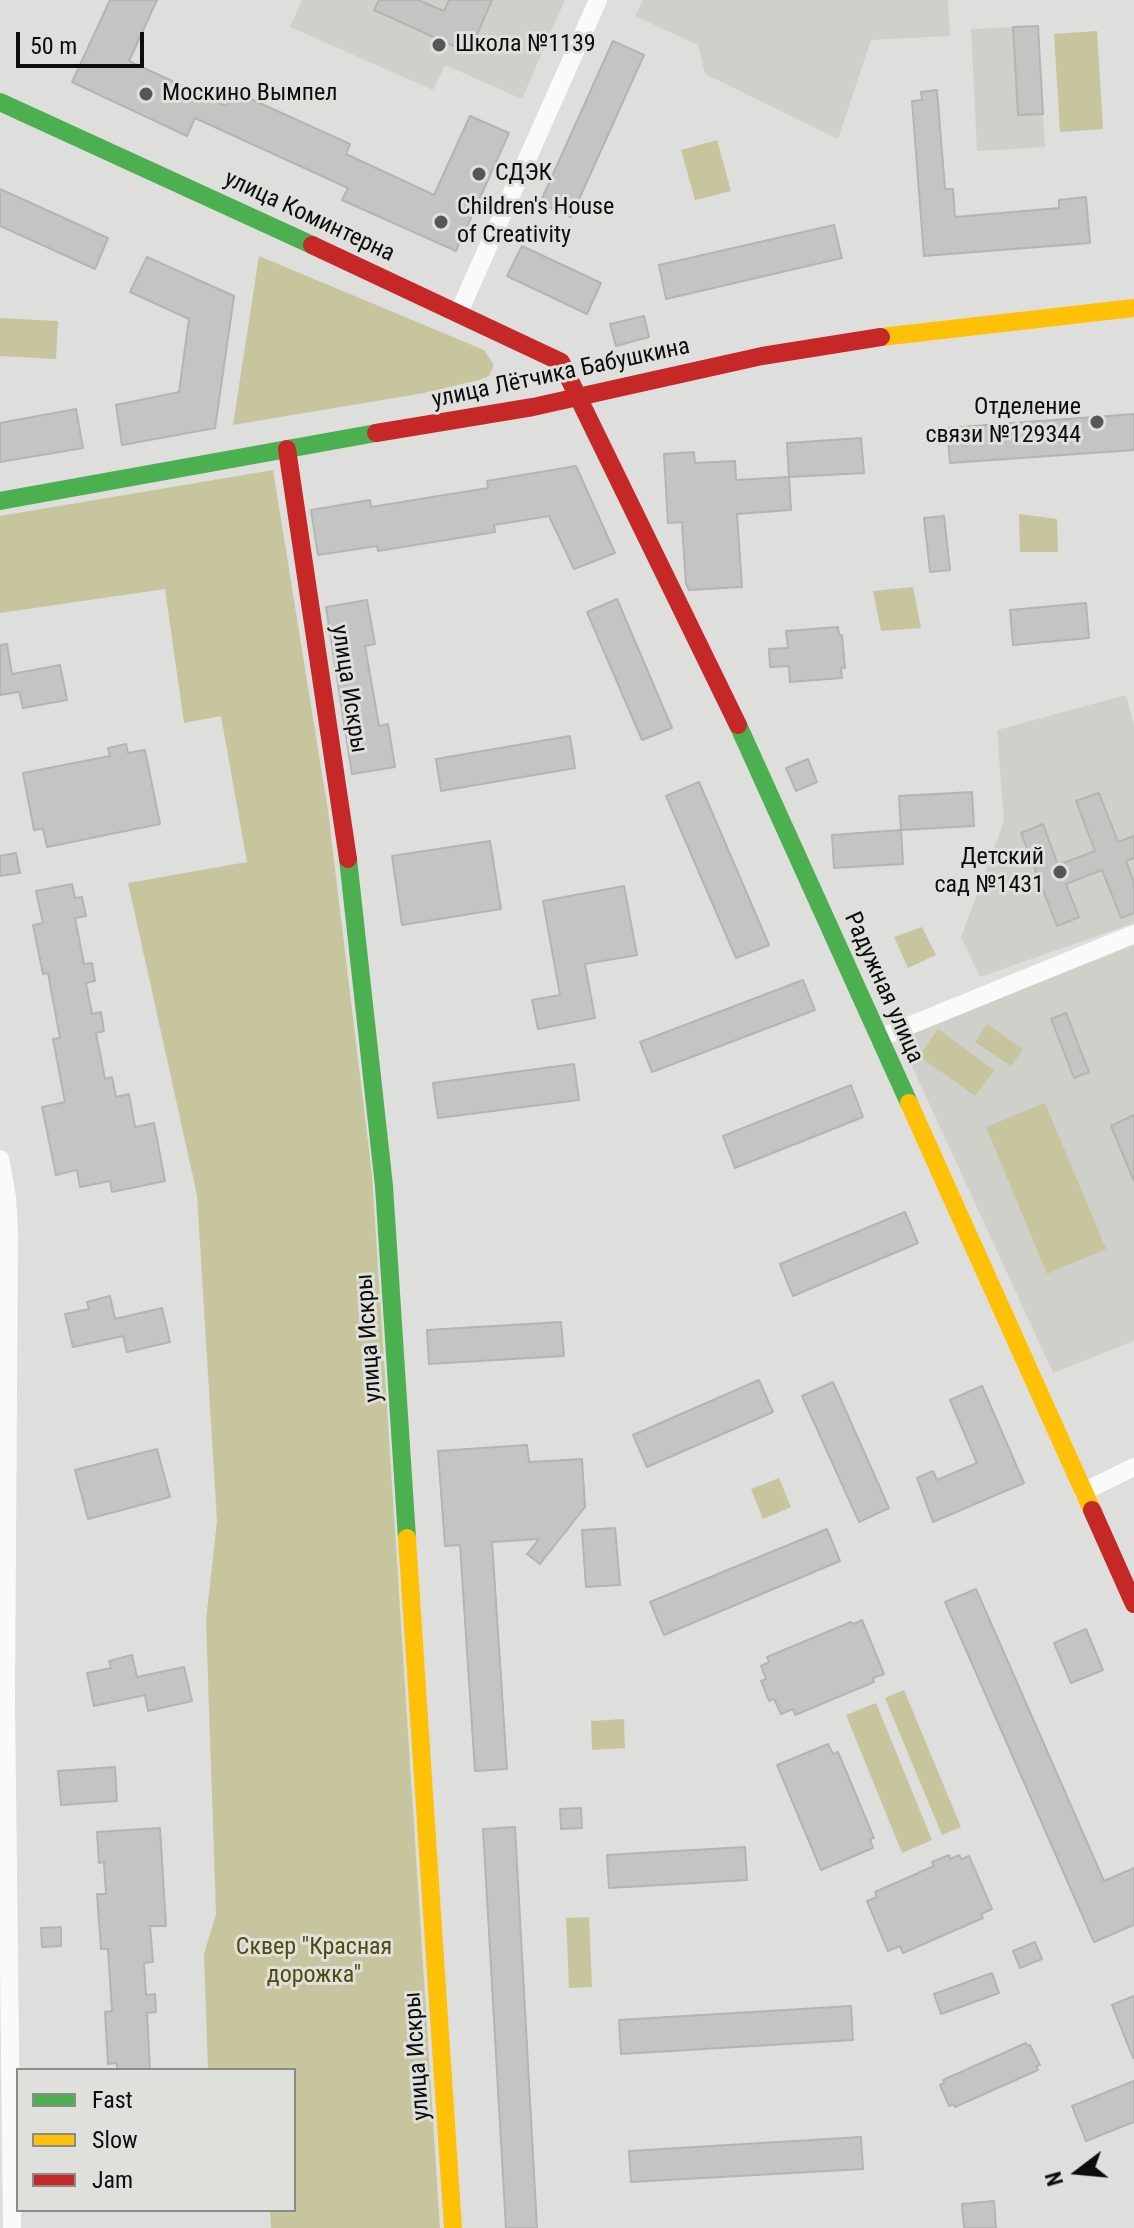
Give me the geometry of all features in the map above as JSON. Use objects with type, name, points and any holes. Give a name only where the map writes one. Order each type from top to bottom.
[{"type":"street","points":[[459,312],[598,0]]},
{"type":"street","name":"улица Коминтерна","points":[[0,102],[459,312],[561,362],[579,397]]},
{"type":"street","name":"улица Лётчика Бабушкина","points":[[0,501],[469,419],[750,358],[871,338],[1134,308]]},
{"type":"street","name":"Радужная улица","points":[[579,397],[751,751],[1134,1604]]},
{"type":"street","name":"улица Искры","points":[[287,449],[344,821],[384,1186],[453,2228]]},
{"type":"street","points":[[879,1038],[1134,934]]},
{"type":"street","points":[[0,1159],[9,1232],[6,1700],[12,2228]]},
{"type":"street","points":[[1083,1492],[1134,1467]]},
{"type":"shaded area","name":"Школа №1139","points":[[302,0],[565,0],[522,99],[445,65],[433,90],[290,27]]},
{"type":"shaded area","points":[[643,0],[948,0],[950,36],[871,40],[838,139],[705,74],[698,45],[635,16]]},
{"type":"shaded area","points":[[1038,26],[1045,147],[977,151],[971,29]]},
{"type":"shaded area","name":"Детский сад №1431","points":[[1126,695],[1134,725],[1134,923],[980,977],[961,937],[1004,821],[997,730]]},
{"type":"shaded area","points":[[1134,945],[1134,1341],[1053,1373],[899,1038]]},
{"type":"green space","points":[[1097,31],[1103,129],[1060,132],[1054,34]]},
{"type":"green space","points":[[717,140],[731,191],[695,200],[681,150]]},
{"type":"green space","points":[[259,256],[484,350],[494,365],[489,376],[424,393],[233,425]]},
{"type":"green space","points":[[0,318],[58,321],[56,359],[0,356]]},
{"type":"green space","name":"Сквер \"Красная дорожка\"","points":[[273,470],[328,811],[372,1175],[440,2228],[271,2228],[270,2212],[296,2212],[296,2068],[208,2068],[204,1954],[216,1914],[206,1620],[217,1521],[197,1195],[128,883],[247,862],[221,716],[184,723],[165,589],[0,613],[0,516]]},
{"type":"green space","points":[[1019,514],[1057,519],[1058,552],[1020,552]]},
{"type":"green space","points":[[913,587],[921,628],[881,631],[873,591]]},
{"type":"green space","points":[[922,927],[936,955],[908,968],[894,937]]},
{"type":"green space","points":[[987,1024],[1023,1049],[1011,1066],[975,1042]]},
{"type":"green space","points":[[938,1029],[994,1070],[975,1096],[919,1056]]},
{"type":"green space","points":[[1045,1103],[1106,1249],[1047,1274],[986,1127]]},
{"type":"green space","points":[[779,1478],[791,1507],[763,1519],[751,1489]]},
{"type":"green space","points":[[904,1690],[961,1827],[942,1835],[885,1698]]},
{"type":"green space","points":[[876,1703],[932,1840],[902,1853],[846,1715]]},
{"type":"green space","points":[[624,1719],[625,1748],[592,1750],[591,1721]]},
{"type":"green space","points":[[589,1917],[592,1987],[569,1988],[566,1918]]},
{"type":"building","points":[[110,0],[157,0],[129,61],[226,106],[233,91],[350,144],[346,154],[434,195],[470,116],[509,133],[456,251],[342,200],[348,188],[195,118],[187,136],[72,82]]},
{"type":"building","points":[[379,0],[418,0],[444,11],[449,0],[492,0],[469,53],[374,10]]},
{"type":"building","points":[[1038,26],[1043,114],[1018,115],[1013,27]]},
{"type":"building","points":[[613,41],[644,55],[571,217],[540,203]]},
{"type":"building","points":[[937,90],[945,189],[953,189],[955,217],[1059,208],[1059,200],[1086,197],[1090,243],[924,256],[912,101],[922,100],[921,92]]},
{"type":"building","points":[[0,189],[108,238],[95,269],[0,226]]},
{"type":"building","points":[[834,225],[842,258],[666,299],[659,265]]},
{"type":"building","points":[[522,246],[601,283],[587,314],[507,276]]},
{"type":"building","points":[[147,257],[234,296],[215,428],[122,445],[116,405],[179,392],[189,319],[130,292]]},
{"type":"building","points":[[644,316],[649,337],[616,346],[610,324]]},
{"type":"building","points":[[76,409],[83,448],[0,462],[0,423]]},
{"type":"building","points":[[1134,414],[1134,450],[950,463],[947,428]]},
{"type":"building","points":[[861,438],[864,473],[789,477],[787,443]]},
{"type":"building","points":[[694,452],[695,463],[735,461],[736,480],[789,477],[791,510],[737,514],[742,587],[689,590],[686,584],[682,522],[668,523],[664,454]]},
{"type":"building","points":[[576,466],[615,553],[574,569],[549,516],[494,525],[495,532],[378,551],[377,546],[318,555],[311,510],[370,500],[371,507],[488,488],[487,481]]},
{"type":"building","points":[[944,516],[950,570],[930,572],[924,518]]},
{"type":"building","points":[[617,599],[672,728],[642,740],[587,612]]},
{"type":"building","points":[[367,600],[375,644],[365,646],[379,726],[388,724],[395,767],[352,774],[326,607]]},
{"type":"building","points":[[1086,603],[1089,638],[1013,645],[1010,610]]},
{"type":"building","points":[[838,627],[839,635],[842,635],[845,668],[841,668],[842,678],[790,682],[789,666],[770,667],[769,649],[788,648],[786,631]]},
{"type":"building","points":[[7,644],[12,674],[60,665],[67,700],[23,708],[19,692],[0,695],[0,645]]},
{"type":"building","points":[[570,736],[575,768],[441,791],[436,759]]},
{"type":"building","points":[[126,744],[128,753],[145,750],[160,824],[47,847],[43,829],[34,830],[23,773],[110,756],[108,748]]},
{"type":"building","points":[[808,759],[817,782],[796,791],[786,768]]},
{"type":"building","points":[[699,782],[769,945],[736,958],[666,796]]},
{"type":"building","points":[[972,792],[974,826],[901,830],[899,796]]},
{"type":"building","points":[[1099,793],[1118,842],[1134,836],[1134,858],[1126,861],[1134,883],[1134,913],[1121,918],[1102,870],[1066,884],[1079,917],[1057,926],[1021,833],[1043,824],[1058,865],[1095,851],[1076,801]]},
{"type":"building","points":[[901,830],[903,864],[834,868],[832,835]]},
{"type":"building","points":[[490,841],[501,909],[402,925],[392,856]]},
{"type":"building","points":[[16,853],[20,873],[0,876],[0,856]]},
{"type":"building","points":[[72,884],[75,898],[82,897],[86,916],[75,918],[84,964],[92,963],[95,981],[86,983],[92,1014],[101,1012],[104,1031],[96,1033],[105,1079],[112,1077],[116,1097],[129,1094],[135,1127],[154,1123],[165,1181],[112,1192],[110,1181],[80,1187],[77,1170],[56,1175],[42,1107],[65,1102],[53,1039],[60,1038],[48,973],[43,974],[33,925],[43,923],[36,891]]},
{"type":"building","points":[[624,886],[637,955],[585,964],[595,1018],[538,1029],[532,1000],[560,995],[543,901]]},
{"type":"building","points":[[803,980],[815,1010],[652,1072],[640,1042]]},
{"type":"building","points":[[1066,1013],[1089,1072],[1074,1078],[1051,1019]]},
{"type":"building","points":[[574,1064],[579,1100],[438,1118],[433,1083]]},
{"type":"building","points":[[851,1085],[863,1117],[735,1168],[723,1136]]},
{"type":"building","points":[[1134,1115],[1134,1181],[1111,1126]]},
{"type":"building","points":[[905,1212],[918,1243],[793,1296],[780,1264]]},
{"type":"building","points":[[110,1296],[115,1319],[162,1308],[170,1342],[127,1352],[123,1336],[73,1347],[65,1314],[89,1309],[87,1302]]},
{"type":"building","points":[[561,1322],[564,1356],[429,1364],[427,1330]]},
{"type":"building","points":[[759,1380],[773,1412],[647,1467],[633,1435]]},
{"type":"building","points":[[833,1382],[889,1508],[859,1522],[802,1396]]},
{"type":"building","points":[[982,1386],[1024,1483],[933,1522],[917,1478],[933,1471],[937,1480],[977,1463],[950,1400]]},
{"type":"building","points":[[527,1445],[529,1462],[582,1459],[585,1507],[540,1564],[527,1554],[539,1539],[492,1542],[507,1769],[475,1771],[460,1545],[445,1546],[438,1451]]},
{"type":"building","points":[[157,1449],[170,1497],[88,1519],[75,1470]]},
{"type":"building","points":[[615,1528],[620,1585],[586,1587],[582,1530]]},
{"type":"building","points":[[827,1529],[840,1561],[664,1635],[650,1602]]},
{"type":"building","points":[[976,1589],[1104,1881],[1134,1868],[1134,1925],[1094,1942],[945,1602]]},
{"type":"building","points":[[862,1620],[884,1674],[873,1678],[874,1682],[795,1715],[793,1709],[781,1714],[774,1699],[769,1701],[761,1681],[766,1679],[761,1666],[769,1662],[767,1657]]},
{"type":"building","points":[[1086,1629],[1103,1670],[1071,1683],[1054,1643]]},
{"type":"building","points":[[132,1655],[137,1677],[184,1667],[192,1701],[148,1711],[145,1695],[94,1706],[87,1673],[111,1668],[109,1661]]},
{"type":"building","points":[[828,1744],[833,1754],[838,1752],[874,1838],[870,1839],[873,1848],[821,1870],[777,1765]]},
{"type":"building","points":[[115,1767],[117,1801],[61,1805],[58,1771]]},
{"type":"building","points":[[581,1808],[582,1828],[561,1829],[560,1809]]},
{"type":"building","points":[[515,1827],[537,2228],[506,2228],[483,1829]]},
{"type":"building","points":[[160,1828],[166,1926],[150,1926],[153,1962],[144,1963],[146,1995],[155,1994],[156,2012],[147,2013],[150,2068],[117,2068],[117,2063],[108,2064],[105,2012],[112,2011],[108,1949],[101,1949],[97,1894],[106,1894],[104,1862],[99,1863],[97,1832]]},
{"type":"building","points":[[745,1847],[747,1880],[609,1888],[607,1855]]},
{"type":"building","points":[[949,1855],[950,1859],[959,1855],[961,1859],[969,1856],[992,1909],[981,1914],[983,1918],[903,1953],[900,1946],[888,1951],[867,1901],[877,1897],[875,1892],[934,1866],[932,1862]]},
{"type":"building","points":[[61,1927],[61,1946],[42,1947],[41,1928]]},
{"type":"building","points":[[1035,1942],[1042,1959],[1020,1968],[1013,1951]]},
{"type":"building","points":[[992,1973],[999,1993],[941,2014],[934,1994]]},
{"type":"building","points":[[1134,1996],[1134,2058],[1133,2058],[1112,2005]]},
{"type":"building","points":[[851,2006],[853,2040],[621,2054],[619,2020]]},
{"type":"building","points":[[1026,2043],[1040,2065],[1036,2066],[1038,2070],[955,2107],[953,2104],[949,2106],[940,2085],[944,2083],[943,2080]]},
{"type":"building","points":[[1134,2081],[1134,2122],[1086,2141],[1072,2106]]},
{"type":"building","points":[[861,2137],[863,2169],[631,2182],[629,2151]]},
{"type":"building","points":[[994,2201],[996,2228],[964,2228],[962,2204]]},
{"type":"traffic: fast","points":[[0,102],[312,245]]},
{"type":"traffic: fast","points":[[0,501],[376,433]]},
{"type":"traffic: fast","points":[[738,725],[909,1103]]},
{"type":"traffic: fast","points":[[348,859],[384,1186],[407,1538]]},
{"type":"traffic: slow","points":[[881,337],[1134,308]]},
{"type":"traffic: slow","points":[[909,1103],[1092,1510]]},
{"type":"traffic: slow","points":[[407,1538],[453,2228]]},
{"type":"traffic: jam","points":[[312,245],[561,362],[738,725]]},
{"type":"traffic: jam","points":[[376,433],[533,407],[762,356],[881,337]]},
{"type":"traffic: jam","points":[[287,449],[348,859]]},
{"type":"traffic: jam","points":[[1092,1510],[1134,1604]]},
{"type":"place","name":"Школа №1139","points":[[439,45]]},
{"type":"place","name":"Москино Вымпел","points":[[146,94]]},
{"type":"place","name":"СДЭК","points":[[479,174]]},
{"type":"place","name":"Children's House of Creativity","points":[[441,222]]},
{"type":"place","name":"Отделение связи №129344","points":[[1097,422]]},
{"type":"place","name":"Детский сад №1431","points":[[1060,872]]}]
